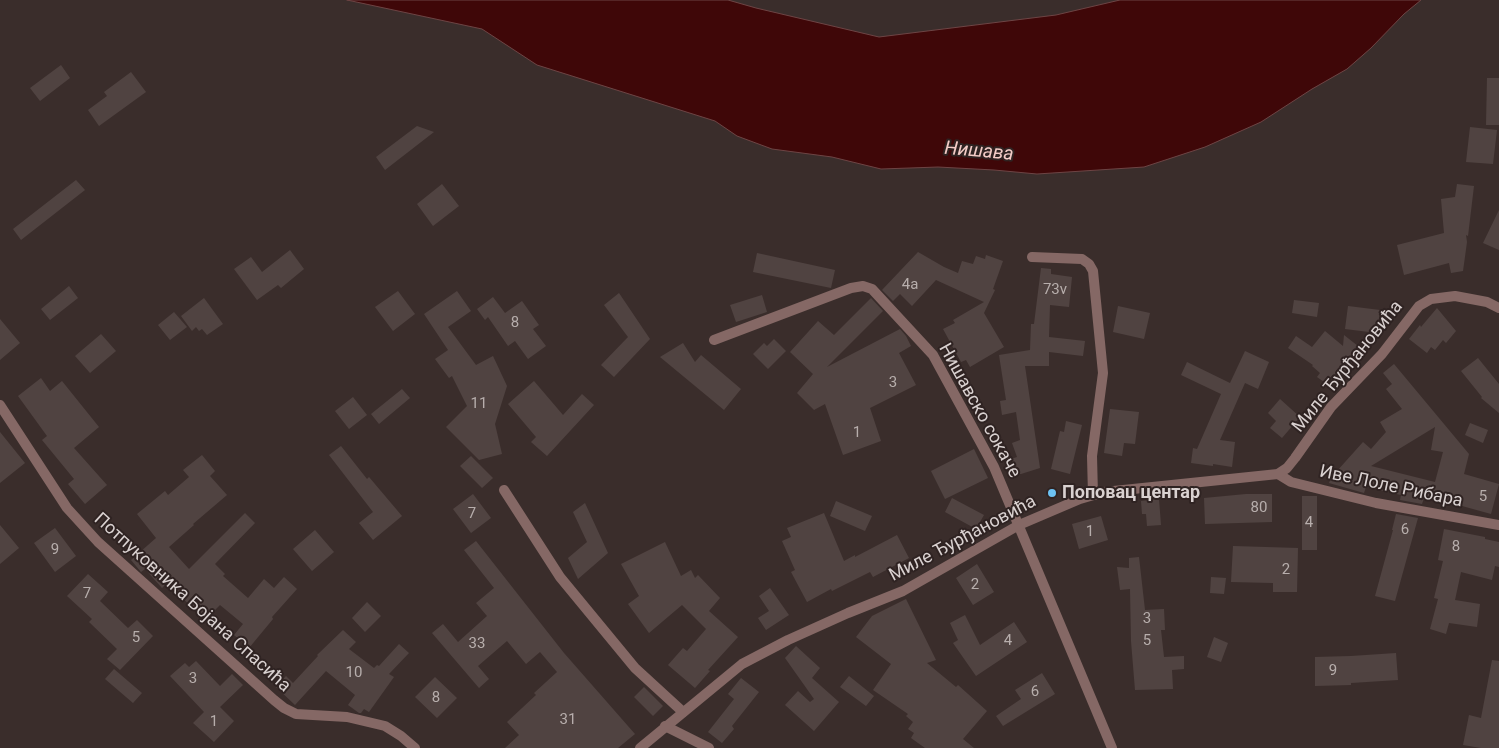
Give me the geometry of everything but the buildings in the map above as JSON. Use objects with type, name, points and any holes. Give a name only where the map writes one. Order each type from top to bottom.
[{"type":"street","points":[[1032,256],[1082,260],[1089,264],[1094,272],[1103,373],[1092,456],[1093,495]]},
{"type":"street","name":"Нишавско сокаче","points":[[714,340],[851,288],[863,286],[872,289],[933,355],[994,467],[1112,748]]},
{"type":"street","name":"Миле Ђурђановића","points":[[640,748],[742,664],[788,640],[903,591],[1019,525],[1080,499],[1104,492],[1278,474],[1287,468],[1295,458],[1330,407],[1382,354],[1419,306],[1431,298],[1455,296],[1487,302],[1499,308]]},
{"type":"street","name":"Потпуковника Бојана Спасића","points":[[0,405],[67,508],[98,542],[274,700],[296,714],[347,717],[385,726],[415,748]]},
{"type":"street","name":"Иве Лоле Рибара","points":[[1278,474],[1292,482],[1376,503],[1499,525]]},
{"type":"street","points":[[504,490],[560,577],[635,668],[683,712]]},
{"type":"street","points":[[665,726],[709,748]]},
{"type":"water","name":"Нишава","points":[[347,0],[728,0],[879,37],[1056,15],[1120,0],[1421,0],[1347,69],[1261,122],[1205,147],[1144,167],[1037,174],[938,167],[881,169],[832,157],[772,149],[737,136],[715,121],[537,65],[482,29]]},
{"type":"place","name":"Поповац центар","points":[[1052,493]]}]
